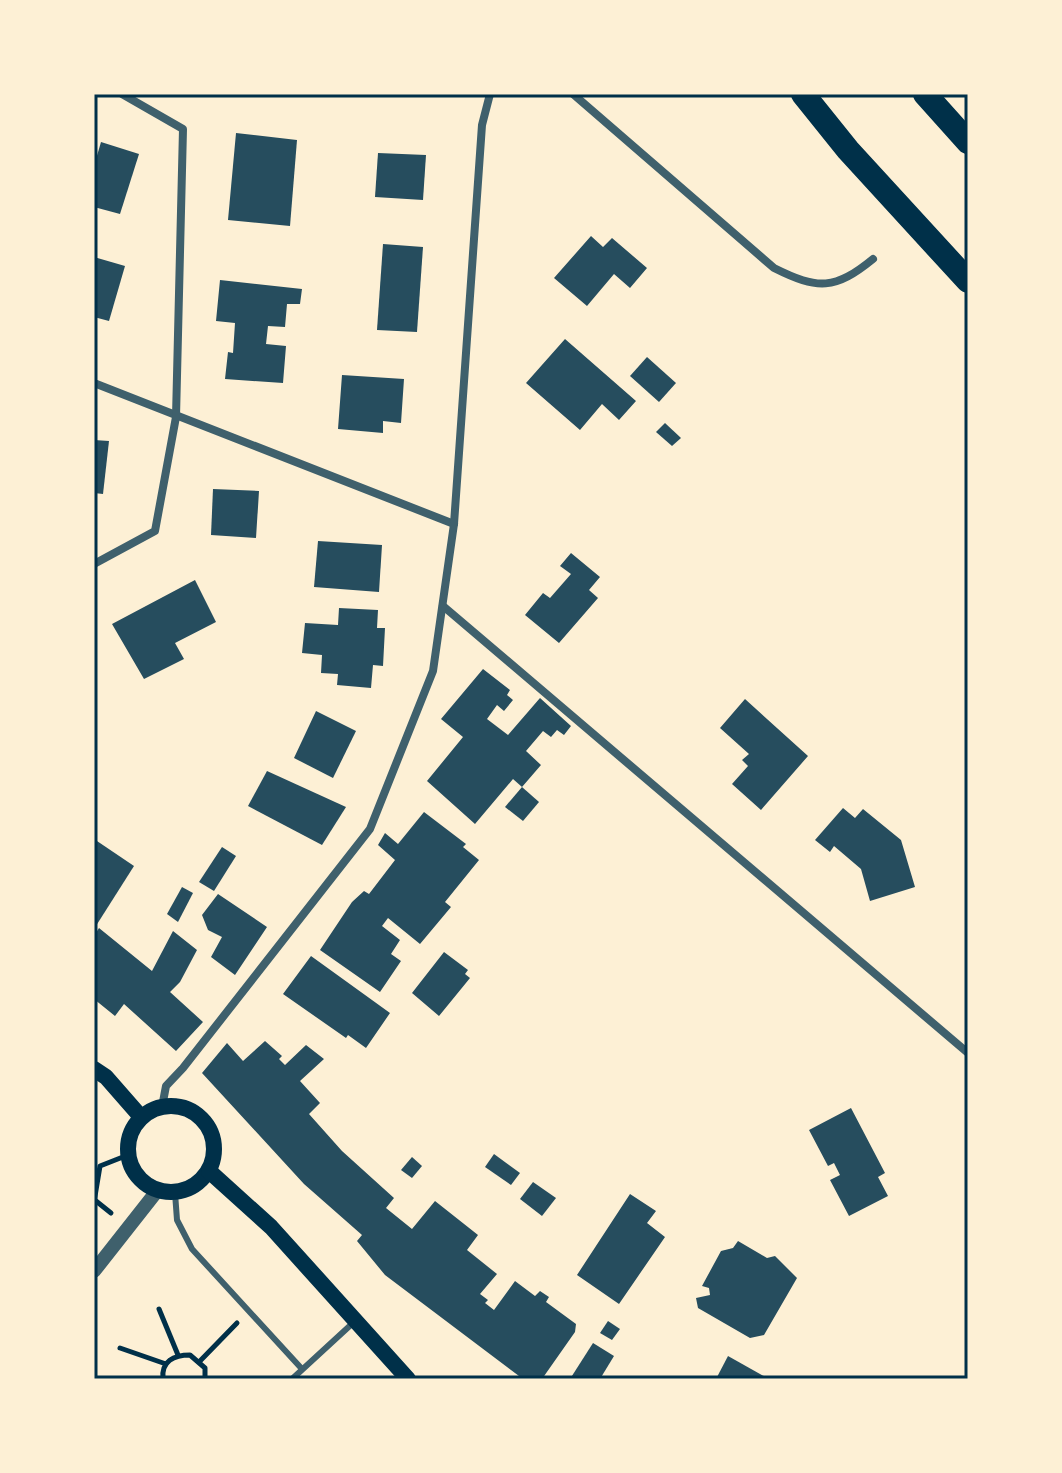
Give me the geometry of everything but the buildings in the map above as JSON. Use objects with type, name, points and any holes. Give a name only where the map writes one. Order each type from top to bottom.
[{"type":"highway","points":[[803,94],[848,150],[968,281]]},
{"type":"highway","points":[[925,94],[968,142]]},
{"type":"main road","points":[[94,1069],[106,1077],[141,1117]]},
{"type":"main road","points":[[162,1107],[182,1107],[199,1116],[212,1132],[215,1152],[209,1171],[195,1187],[175,1193],[157,1191],[143,1183],[133,1171],[128,1155],[130,1135],[141,1117],[162,1107]]},
{"type":"main road","points":[[209,1171],[271,1227],[408,1379]]},
{"type":"street","points":[[94,564],[155,531],[176,417],[183,129],[122,94]]},
{"type":"street","points":[[162,1107],[166,1086],[370,829],[433,671],[454,524],[482,125],[490,94]]},
{"type":"street","points":[[573,94],[774,268],[802,282],[832,285],[852,276],[873,259]]},
{"type":"street","points":[[94,383],[454,524]]},
{"type":"street","points":[[443,606],[968,1053]]},
{"type":"street","points":[[94,1271],[157,1191]]},
{"type":"lane","points":[[175,1193],[177,1220],[192,1249],[302,1369]]},
{"type":"lane","points":[[292,1379],[354,1322]]},
{"type":"path","points":[[112,1214],[95,1202],[100,1166],[128,1155]]},
{"type":"path","points":[[159,1309],[178,1355]]},
{"type":"path","points":[[200,1361],[249,1311]]},
{"type":"path","points":[[120,1348],[166,1364]]},
{"type":"path","points":[[163,1379],[166,1364],[178,1355],[190,1355],[200,1361],[206,1378],[214,1379]]}]
